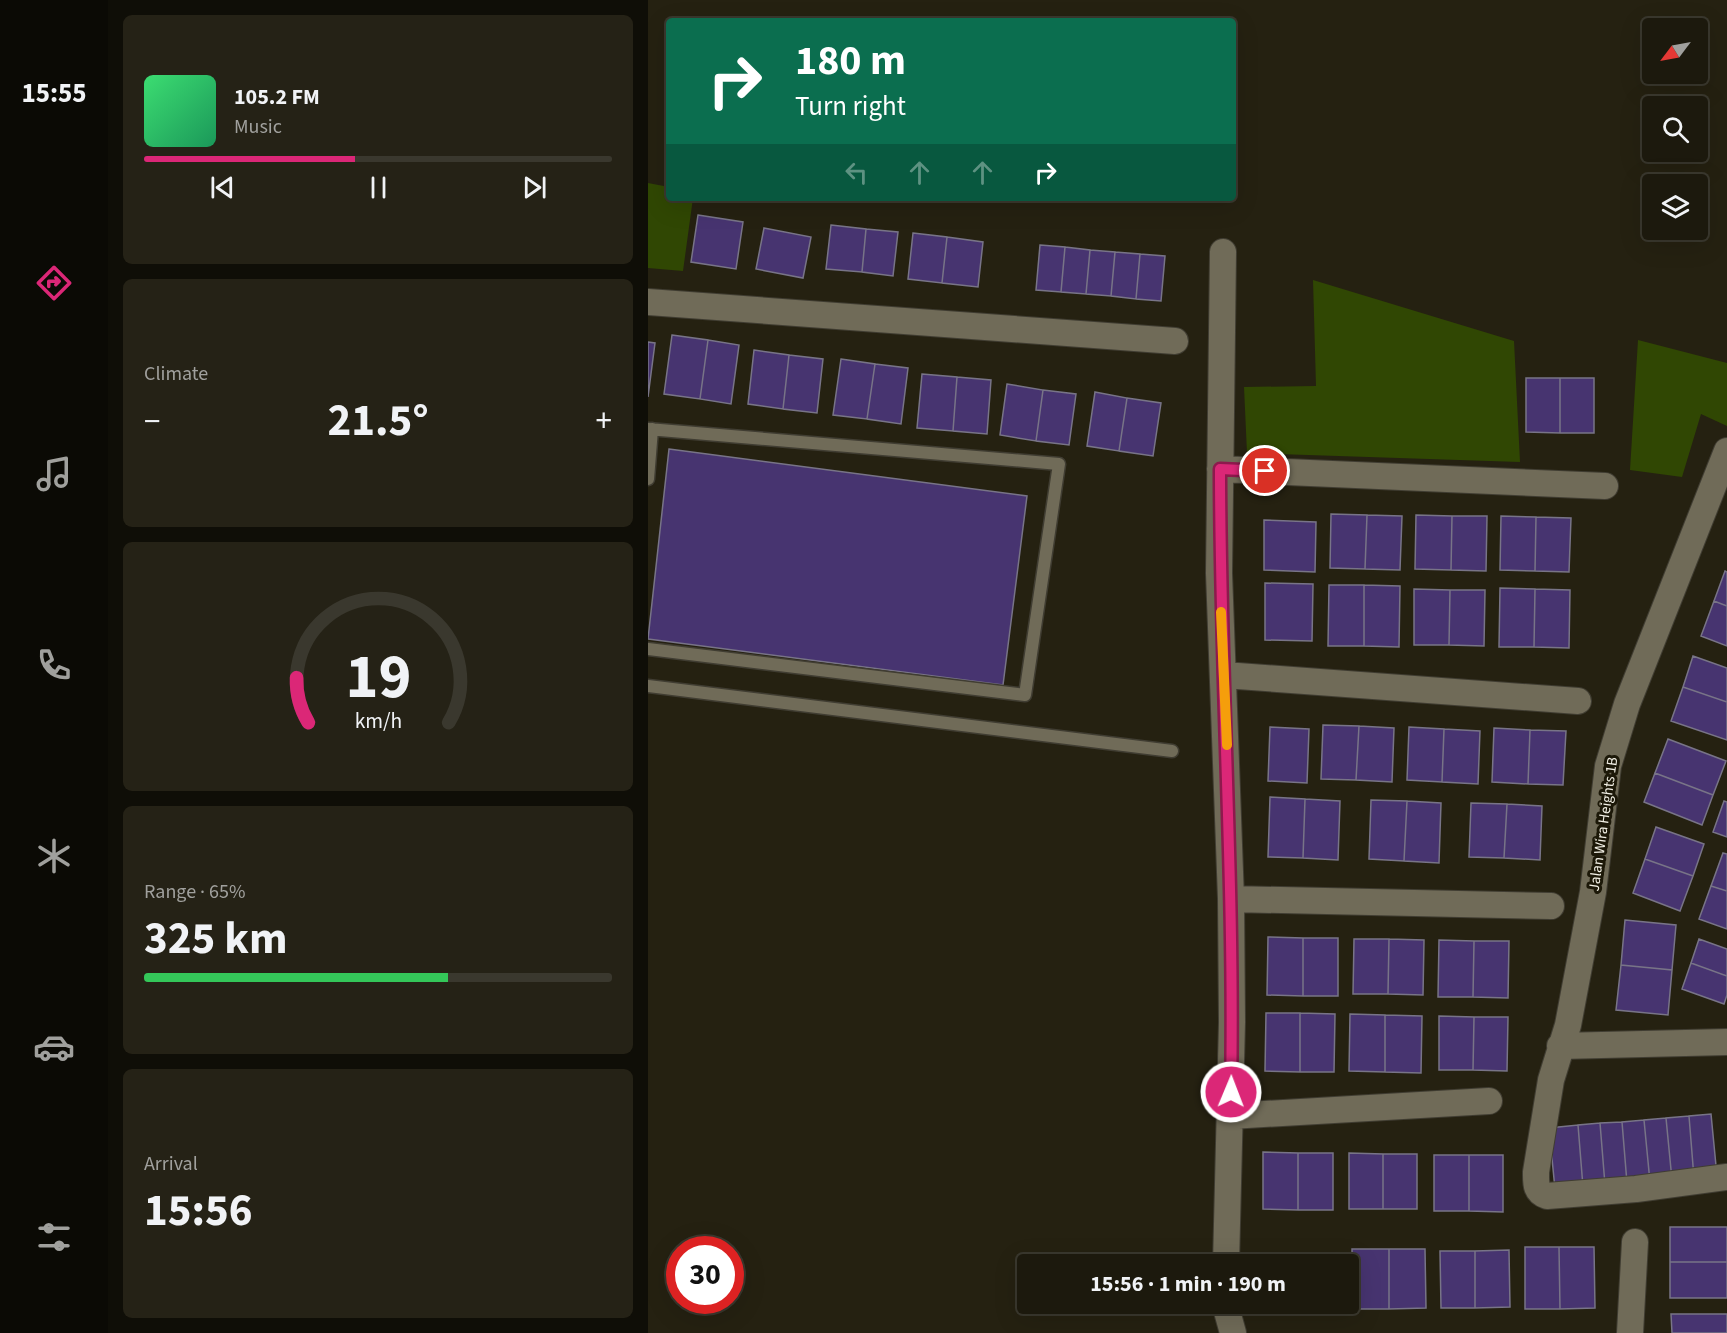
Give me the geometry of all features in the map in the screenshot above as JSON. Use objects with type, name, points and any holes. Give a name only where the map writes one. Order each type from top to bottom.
[{"type":"street","points":[[1223,252],[1219,573],[1231,899],[1230,1116],[1226,1254]]},
{"type":"street","points":[[648,302],[1175,341]]},
{"type":"street","name":"Jalan Wira Heights 1B","points":[[1727,451],[1627,704],[1608,766],[1593,892],[1568,1025],[1551,1080],[1536,1172],[1536,1187],[1540,1193],[1547,1196],[1636,1189],[1727,1177]]},
{"type":"street","points":[[1220,469],[1605,486]]},
{"type":"street","points":[[1224,675],[1578,701]]},
{"type":"street","points":[[1231,899],[1551,906]]},
{"type":"street","points":[[1560,1046],[1727,1042]]},
{"type":"street","points":[[1230,1116],[1489,1101]]},
{"type":"street","points":[[1630,1333],[1635,1242]]},
{"type":"street","points":[[1228,1314],[1233,1333]]},
{"type":"lane","points":[[648,479],[650,429],[1059,464],[1025,695],[648,649]]},
{"type":"lane","points":[[648,686],[1172,751]]},
{"type":"green space","points":[[648,183],[666,186],[666,201],[693,201],[683,271],[648,268]]},
{"type":"green space","points":[[1313,280],[1514,341],[1520,462],[1247,453],[1244,387],[1316,386]]},
{"type":"green space","points":[[1638,340],[1727,363],[1727,426],[1701,414],[1682,477],[1630,470]]},
{"type":"building","points":[[698,215],[743,222],[736,269],[691,262]]},
{"type":"building","points":[[831,225],[866,229],[862,272],[826,269]]},
{"type":"building","points":[[764,228],[811,237],[803,278],[756,269]]},
{"type":"building","points":[[866,229],[898,232],[893,276],[862,272]]},
{"type":"building","points":[[913,233],[947,237],[942,283],[908,279]]},
{"type":"building","points":[[947,237],[983,242],[978,287],[942,283]]},
{"type":"building","points":[[1040,245],[1065,247],[1061,292],[1036,290]]},
{"type":"building","points":[[1065,247],[1090,250],[1086,294],[1061,292]]},
{"type":"building","points":[[1090,250],[1115,252],[1111,296],[1086,294]]},
{"type":"building","points":[[1115,252],[1140,254],[1136,299],[1111,296]]},
{"type":"building","points":[[1140,254],[1165,256],[1161,301],[1136,299]]},
{"type":"building","points":[[672,335],[708,340],[700,399],[664,394]]},
{"type":"building","points":[[708,340],[739,345],[731,404],[700,399]]},
{"type":"building","points":[[648,342],[655,343],[648,397]]},
{"type":"building","points":[[754,350],[789,355],[783,409],[748,404]]},
{"type":"building","points":[[789,355],[823,359],[817,413],[783,409]]},
{"type":"building","points":[[841,359],[875,364],[867,419],[833,415]]},
{"type":"building","points":[[875,364],[908,368],[901,424],[867,419]]},
{"type":"building","points":[[922,374],[957,377],[953,431],[917,428]]},
{"type":"building","points":[[957,377],[991,380],[987,434],[953,431]]},
{"type":"building","points":[[1526,378],[1560,378],[1560,433],[1526,432]]},
{"type":"building","points":[[1560,378],[1594,378],[1594,433],[1560,433]]},
{"type":"building","points":[[1007,384],[1043,390],[1036,441],[1000,435]]},
{"type":"building","points":[[1043,390],[1076,394],[1069,445],[1036,441]]},
{"type":"building","points":[[1095,392],[1127,398],[1119,451],[1087,446]]},
{"type":"building","points":[[1127,398],[1161,403],[1153,456],[1119,451]]},
{"type":"building","points":[[669,449],[1027,496],[1003,685],[648,639]]},
{"type":"building","points":[[1331,514],[1367,515],[1365,569],[1330,568]]},
{"type":"building","points":[[1367,515],[1402,516],[1400,570],[1365,569]]},
{"type":"building","points":[[1416,515],[1452,516],[1451,570],[1415,569]]},
{"type":"building","points":[[1452,516],[1487,516],[1486,571],[1451,570]]},
{"type":"building","points":[[1501,516],[1536,517],[1535,571],[1500,570]]},
{"type":"building","points":[[1536,517],[1571,518],[1569,572],[1535,571]]},
{"type":"building","points":[[1264,520],[1316,522],[1315,572],[1264,570]]},
{"type":"building","points":[[1725,571],[1727,572],[1727,606],[1714,601]]},
{"type":"building","points":[[1265,583],[1313,584],[1312,641],[1265,640]]},
{"type":"building","points":[[1329,585],[1364,585],[1364,646],[1328,646]]},
{"type":"building","points":[[1364,585],[1400,586],[1399,647],[1364,646]]},
{"type":"building","points":[[1500,588],[1535,589],[1534,647],[1499,647]]},
{"type":"building","points":[[1414,589],[1450,590],[1449,645],[1414,645]]},
{"type":"building","points":[[1535,589],[1570,590],[1569,648],[1534,647]]},
{"type":"building","points":[[1450,590],[1485,590],[1484,646],[1449,645]]},
{"type":"building","points":[[1714,601],[1727,606],[1727,646],[1701,636]]},
{"type":"building","points":[[1693,656],[1727,668],[1727,702],[1683,687]]},
{"type":"building","points":[[1683,687],[1727,702],[1727,740],[1671,721]]},
{"type":"building","points":[[1323,725],[1359,726],[1356,780],[1321,779]]},
{"type":"building","points":[[1359,726],[1394,728],[1392,782],[1356,780]]},
{"type":"building","points":[[1270,727],[1309,729],[1307,783],[1268,781]]},
{"type":"building","points":[[1409,727],[1444,729],[1442,782],[1407,780]]},
{"type":"building","points":[[1494,728],[1530,730],[1528,784],[1492,782]]},
{"type":"building","points":[[1444,729],[1480,731],[1478,784],[1442,782]]},
{"type":"building","points":[[1530,730],[1566,731],[1563,785],[1528,784]]},
{"type":"building","points":[[1668,739],[1726,761],[1713,795],[1655,773]]},
{"type":"building","points":[[1655,773],[1713,795],[1702,825],[1644,802]]},
{"type":"building","points":[[1270,797],[1305,799],[1303,858],[1268,857]]},
{"type":"building","points":[[1305,799],[1340,801],[1338,860],[1303,858]]},
{"type":"building","points":[[1371,800],[1407,801],[1404,861],[1369,859]]},
{"type":"building","points":[[1407,801],[1441,803],[1439,863],[1404,861]]},
{"type":"building","points":[[1724,801],[1727,802],[1727,837],[1713,832]]},
{"type":"building","points":[[1471,803],[1507,804],[1504,858],[1469,857]]},
{"type":"building","points":[[1507,804],[1542,806],[1540,860],[1504,858]]},
{"type":"building","points":[[1656,827],[1704,844],[1693,876],[1645,859]]},
{"type":"building","points":[[1723,853],[1727,854],[1727,891],[1711,886]]},
{"type":"building","points":[[1645,859],[1693,876],[1680,911],[1633,893]]},
{"type":"building","points":[[1711,886],[1727,891],[1727,929],[1699,919]]},
{"type":"building","points":[[1625,920],[1676,925],[1672,970],[1621,965]]},
{"type":"building","points":[[1268,937],[1303,938],[1303,996],[1267,995]]},
{"type":"building","points":[[1303,938],[1338,938],[1338,996],[1303,996]]},
{"type":"building","points":[[1354,939],[1389,939],[1388,994],[1353,994]]},
{"type":"building","points":[[1389,939],[1424,940],[1423,995],[1388,994]]},
{"type":"building","points":[[1699,939],[1727,949],[1727,976],[1691,963]]},
{"type":"building","points":[[1439,940],[1474,941],[1473,997],[1438,997]]},
{"type":"building","points":[[1474,941],[1509,941],[1508,998],[1473,997]]},
{"type":"building","points":[[1691,963],[1727,976],[1727,995],[1724,1004],[1682,989]]},
{"type":"building","points":[[1621,965],[1672,970],[1668,1015],[1616,1010]]},
{"type":"building","points":[[1266,1013],[1300,1013],[1300,1072],[1265,1071]]},
{"type":"building","points":[[1300,1013],[1335,1014],[1334,1072],[1300,1072]]},
{"type":"building","points":[[1350,1014],[1385,1015],[1385,1072],[1349,1071]]},
{"type":"building","points":[[1385,1015],[1422,1016],[1421,1073],[1385,1072]]},
{"type":"building","points":[[1439,1016],[1474,1017],[1473,1070],[1439,1070]]},
{"type":"building","points":[[1474,1017],[1508,1017],[1507,1071],[1473,1070]]},
{"type":"building","points":[[1711,1114],[1717,1176],[1694,1178],[1689,1116]]},
{"type":"building","points":[[1689,1116],[1694,1178],[1672,1180],[1666,1118]]},
{"type":"building","points":[[1666,1118],[1672,1180],[1650,1182],[1644,1120]]},
{"type":"building","points":[[1644,1120],[1650,1182],[1627,1183],[1622,1122]]},
{"type":"building","points":[[1622,1122],[1627,1183],[1605,1185],[1600,1123]]},
{"type":"building","points":[[1600,1123],[1605,1185],[1583,1187],[1578,1125]]},
{"type":"building","points":[[1578,1125],[1583,1187],[1555,1189],[1549,1128]]},
{"type":"building","points":[[1263,1152],[1298,1153],[1298,1210],[1263,1209]]},
{"type":"building","points":[[1298,1153],[1333,1153],[1333,1210],[1298,1210]]},
{"type":"building","points":[[1349,1153],[1383,1154],[1383,1209],[1349,1209]]},
{"type":"building","points":[[1383,1154],[1417,1154],[1417,1209],[1383,1209]]},
{"type":"building","points":[[1434,1155],[1469,1155],[1469,1211],[1434,1211]]},
{"type":"building","points":[[1469,1155],[1503,1155],[1503,1212],[1469,1211]]},
{"type":"building","points":[[1670,1227],[1727,1227],[1727,1262],[1670,1262]]},
{"type":"building","points":[[1525,1247],[1559,1247],[1560,1309],[1525,1309]]},
{"type":"building","points":[[1559,1247],[1594,1247],[1595,1308],[1560,1309]]},
{"type":"building","points":[[1352,1249],[1389,1249],[1389,1309],[1359,1309],[1359,1254],[1352,1254]]},
{"type":"building","points":[[1389,1249],[1425,1249],[1426,1308],[1389,1309]]},
{"type":"building","points":[[1509,1250],[1510,1307],[1475,1308],[1475,1251]]},
{"type":"building","points":[[1440,1251],[1475,1251],[1475,1308],[1441,1308]]},
{"type":"building","points":[[1670,1262],[1727,1262],[1727,1298],[1670,1298]]},
{"type":"building","points":[[1671,1314],[1727,1314],[1727,1333],[1672,1333]]},
{"type":"slow traffic","points":[[1221,612],[1227,745]]},
{"type":"route","points":[[1231,1092],[1231,899],[1219,573],[1220,469],[1265,471]]}]
